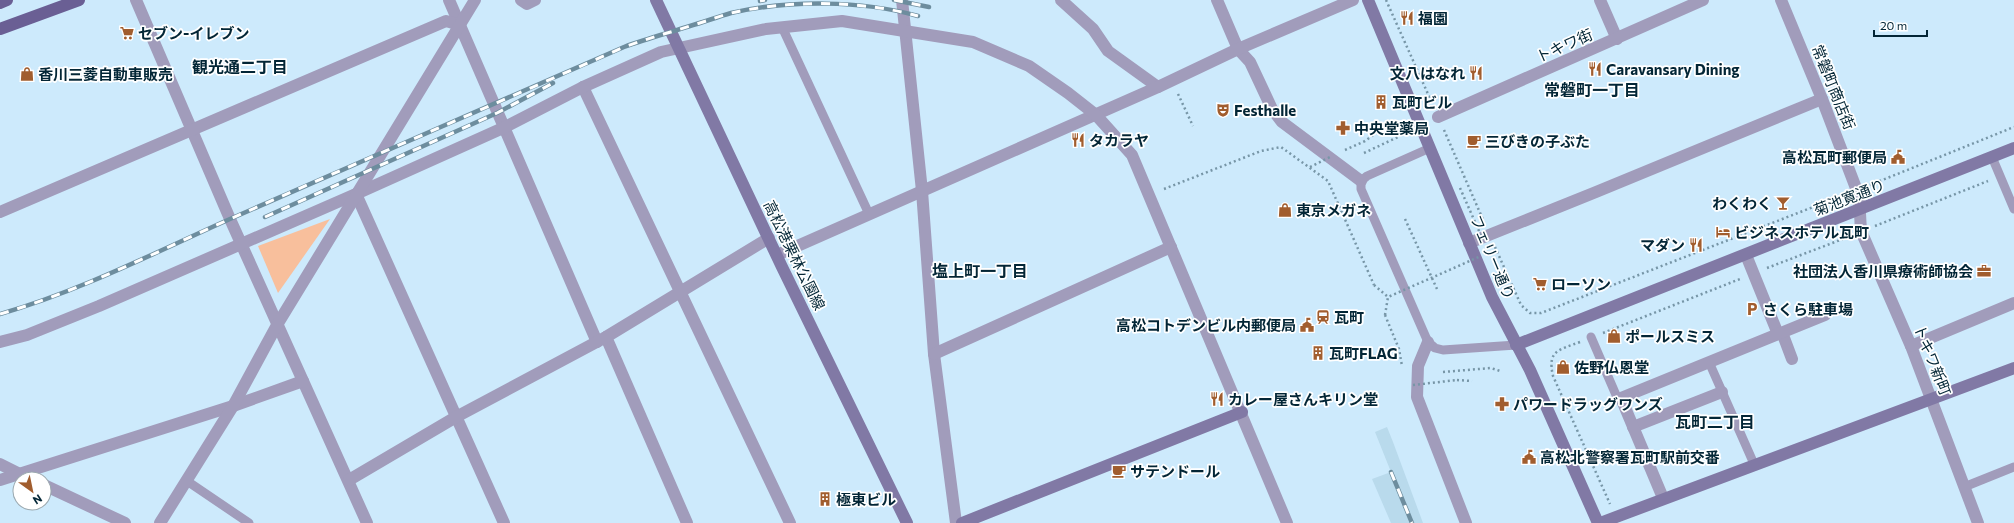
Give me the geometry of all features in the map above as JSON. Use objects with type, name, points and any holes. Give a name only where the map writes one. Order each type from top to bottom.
[{"type":"main road","points":[[0,3],[7,0]]},
{"type":"main road","points":[[0,29],[79,0]]},
{"type":"street","points":[[136,0],[191,130],[277,325],[349,480],[367,523]]},
{"type":"street","points":[[449,0],[503,128],[687,523]]},
{"type":"street","points":[[160,523],[233,406],[277,325],[370,171],[384,153],[475,0]]},
{"type":"street","points":[[521,0],[527,4],[535,0]]},
{"type":"street","name":"高松港栗林公園線","points":[[656,0],[777,255],[907,523]]},
{"type":"street","points":[[902,0],[922,191],[934,354],[956,523]]},
{"type":"street","points":[[1060,0],[1093,29],[1108,51],[1158,87]]},
{"type":"street","points":[[1217,0],[1238,49],[1250,62],[1272,109],[1282,122],[1361,181]]},
{"type":"street","points":[[777,255],[1096,115],[1238,49],[1353,0]]},
{"type":"street","name":"フェリー通り","points":[[1368,0],[1469,243],[1516,345],[1530,370],[1599,523]]},
{"type":"street","points":[[1600,0],[1617,39]]},
{"type":"street","name":"トキワ街","points":[[1438,117],[1703,0]]},
{"type":"street","name":"常磐町商店街","points":[[1781,0],[1822,98],[1856,190],[1860,210]]},
{"type":"street","points":[[0,212],[446,21],[460,25]]},
{"type":"street","points":[[0,342],[27,335],[99,306],[356,194],[503,128],[583,87],[661,52],[782,27],[842,21],[973,42],[1030,66],[1096,115],[1132,155],[1242,412],[1287,523]]},
{"type":"street","points":[[583,87],[682,292],[790,523]]},
{"type":"street","points":[[1469,243],[1822,98]]},
{"type":"street","name":"菊池寛通り","points":[[1516,345],[2014,148]]},
{"type":"street","points":[[356,194],[504,523]]},
{"type":"street","name":"トキワ新町","points":[[1860,210],[1861,231],[1911,346],[1978,523]]},
{"type":"street","points":[[349,480],[456,417],[601,340],[769,238]]},
{"type":"street","points":[[934,354],[1171,247]]},
{"type":"street","points":[[1746,255],[1778,334],[1783,336],[1792,359]]},
{"type":"street","points":[[1911,346],[2014,303]]},
{"type":"street","points":[[1663,498],[1621,398],[1826,315]]},
{"type":"street","points":[[1428,342],[1418,366],[1417,397],[1466,523]]},
{"type":"street","points":[[1599,523],[2014,368]]},
{"type":"street","points":[[41,471],[303,381]]},
{"type":"street","points":[[1633,427],[1722,392]]},
{"type":"street","points":[[962,523],[1242,412]]},
{"type":"street","points":[[0,464],[15,471]]},
{"type":"street","points":[[0,480],[12,478]]},
{"type":"street","points":[[52,489],[125,523]]},
{"type":"lane","points":[[782,27],[869,214]]},
{"type":"lane","points":[[1430,148],[1367,176],[1361,181],[1360,189],[1428,342],[1434,348],[1443,350],[1516,345]]},
{"type":"lane","points":[[1992,157],[2014,209]]},
{"type":"lane","points":[[1591,337],[1616,395],[1621,398]]},
{"type":"lane","points":[[1709,362],[1754,464]]},
{"type":"lane","points":[[1964,487],[2014,467]]},
{"type":"lane","points":[[187,481],[249,523]]},
{"type":"path","points":[[1386,0],[1468,185],[1486,237]]},
{"type":"path","points":[[1172,96],[1178,94],[1193,126]]},
{"type":"path","points":[[1364,153],[1398,137],[1402,124]]},
{"type":"path","points":[[1344,151],[1365,141],[1384,127]]},
{"type":"path","points":[[1468,185],[1460,188],[1521,305],[1530,314],[1542,314],[2014,127]]},
{"type":"path","points":[[1164,189],[1261,151],[1281,146],[1328,181],[1374,285],[1388,297]]},
{"type":"path","points":[[1309,167],[1337,154]]},
{"type":"path","points":[[1615,516],[1553,376],[1551,365],[1552,356],[1556,351],[2000,177]]},
{"type":"path","points":[[1404,219],[1436,289]]},
{"type":"path","points":[[1388,297],[1481,256]]},
{"type":"path","points":[[1388,297],[1385,315],[1398,349],[1403,371]]},
{"type":"path","points":[[1516,305],[1521,305]]},
{"type":"path","points":[[1443,372],[1491,368],[1500,371]]},
{"type":"path","points":[[1406,386],[1457,380],[1472,381]]},
{"type":"shaded area","points":[[330,219],[278,293],[258,246]]},
{"type":"shaded area","points":[[1387,427],[1423,523],[1391,523],[1372,479],[1391,472],[1375,432]]},
{"type":"railway","points":[[760,1],[765,0]]},
{"type":"railway","points":[[894,0],[929,7]]},
{"type":"railway","points":[[0,314],[30,305],[88,283],[279,197],[640,41],[731,13],[776,6],[800,4],[849,5],[873,7],[918,16]]},
{"type":"railway","points":[[265,217],[497,113],[553,83]]},
{"type":"railway","points":[[1391,472],[1412,523]]},
{"type":"place","name":"福園","points":[[1407,18]]},
{"type":"place","name":"セブン-イレブン","points":[[127,33]]},
{"type":"place","name":"Caravansary Dining","points":[[1595,69]]},
{"type":"place","name":"文八はなれ","points":[[1476,73]]},
{"type":"place","name":"香川三菱自動車販売","points":[[27,74]]},
{"type":"place","name":"瓦町ビル","points":[[1381,102]]},
{"type":"place","name":"Festhalle","points":[[1223,110]]},
{"type":"place","name":"中央堂薬局","points":[[1343,128]]},
{"type":"place","name":"タカラヤ","points":[[1078,140]]},
{"type":"place","name":"三びきの子ぶた","points":[[1474,141]]},
{"type":"place","name":"高松瓦町郵便局","points":[[1898,157]]},
{"type":"place","name":"わくわく","points":[[1783,203]]},
{"type":"place","name":"東京メガネ","points":[[1285,210]]},
{"type":"place","name":"ビジネスホテル瓦町","points":[[1723,232]]},
{"type":"place","name":"マダン","points":[[1696,245]]},
{"type":"place","name":"社団法人香川県療術師協会","points":[[1984,271]]},
{"type":"place","name":"ローソン","points":[[1540,284]]},
{"type":"place","name":"さくら駐車場","points":[[1752,309]]},
{"type":"place","name":"瓦町","points":[[1323,317]]},
{"type":"place","name":"高松コトデンビル内郵便局","points":[[1307,325]]},
{"type":"place","name":"ポールスミス","points":[[1614,336]]},
{"type":"place","name":"瓦町FLAG","points":[[1318,353]]},
{"type":"place","name":"佐野仏恩堂","points":[[1563,367]]},
{"type":"place","name":"カレー屋さんキリン堂","points":[[1217,399]]},
{"type":"place","name":"パワードラッグワンズ","points":[[1502,404]]},
{"type":"place","name":"高松北警察署瓦町駅前交番","points":[[1529,457]]},
{"type":"place","name":"サテンドール","points":[[1119,471]]},
{"type":"place","name":"極東ビル","points":[[825,499]]},
{"type":"district","name":"観光通二丁目","points":[[240,66]]},
{"type":"district","name":"常磐町一丁目","points":[[1592,89]]},
{"type":"district","name":"塩上町一丁目","points":[[980,270]]},
{"type":"district","name":"瓦町二丁目","points":[[1715,421]]}]
